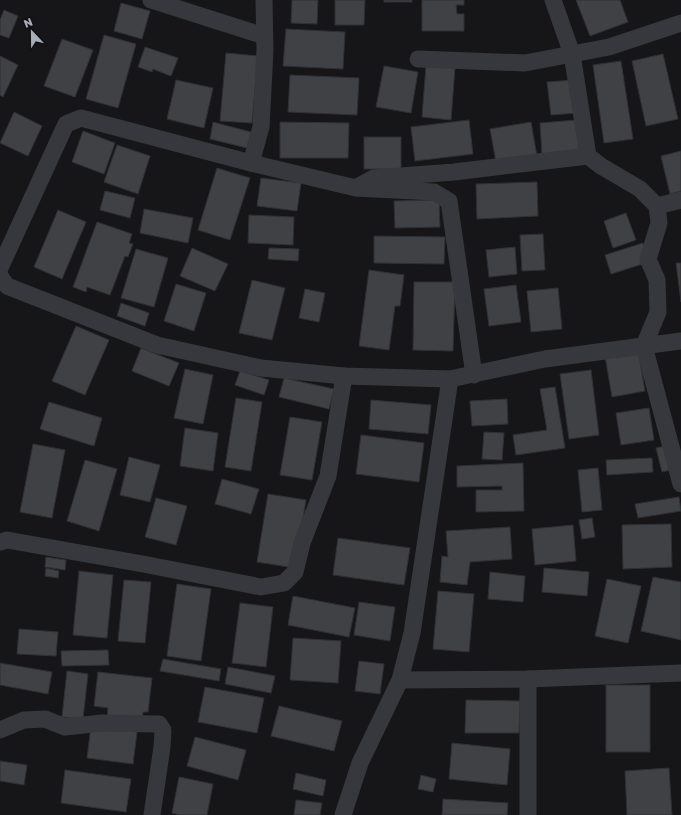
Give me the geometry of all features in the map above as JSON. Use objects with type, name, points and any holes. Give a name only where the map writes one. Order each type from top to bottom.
[{"type":"street","points":[[151,0],[264,36]]},
{"type":"street","points":[[251,163],[261,127],[264,0]]},
{"type":"street","points":[[553,0],[572,54],[588,156],[601,166],[640,189],[657,206],[659,223],[648,259],[657,280],[658,312],[644,346],[681,484]]},
{"type":"street","points":[[418,59],[525,63],[609,47],[681,23]]},
{"type":"street","points":[[0,268],[66,124],[81,118],[251,163],[356,188],[434,192],[448,201],[474,375]]},
{"type":"street","points":[[356,188],[374,178],[454,172],[588,156]]},
{"type":"street","points":[[657,206],[681,200]]},
{"type":"street","points":[[0,276],[7,286],[157,345],[261,368],[344,376],[450,379],[544,359],[681,341]]},
{"type":"street","points":[[0,542],[8,540],[261,587],[284,583],[295,572],[302,543],[328,476],[344,376]]},
{"type":"street","points":[[343,815],[360,763],[400,680],[412,634],[450,379]]},
{"type":"street","points":[[400,680],[528,679],[681,673]]},
{"type":"street","points":[[528,679],[528,815]]},
{"type":"street","points":[[0,730],[24,720],[45,719],[65,727],[102,723],[159,724],[163,730],[162,746],[152,815]]},
{"type":"building","points":[[292,0],[318,0],[317,24],[291,23]]},
{"type":"building","points":[[335,0],[365,0],[364,25],[335,25]]},
{"type":"building","points":[[384,0],[412,0],[412,2],[384,2]]},
{"type":"building","points":[[422,0],[464,0],[464,5],[456,5],[457,14],[464,14],[464,31],[422,31]]},
{"type":"building","points":[[576,0],[620,0],[628,22],[590,36]]},
{"type":"building","points":[[121,3],[150,11],[142,39],[114,31]]},
{"type":"building","points":[[4,10],[18,16],[9,38],[0,35],[0,20]]},
{"type":"building","points":[[286,29],[345,32],[343,69],[283,66]]},
{"type":"building","points":[[104,35],[136,44],[118,108],[86,99]]},
{"type":"building","points":[[62,39],[93,50],[75,97],[44,86]]},
{"type":"building","points":[[145,47],[178,58],[171,76],[153,69],[152,72],[138,67]]},
{"type":"building","points":[[226,53],[258,56],[252,123],[220,121]]},
{"type":"building","points":[[663,54],[678,119],[646,126],[632,61]]},
{"type":"building","points":[[0,56],[18,65],[3,97],[0,95]]},
{"type":"building","points":[[621,61],[633,139],[604,143],[593,65]]},
{"type":"building","points":[[384,66],[418,72],[411,113],[376,107]]},
{"type":"building","points":[[426,66],[455,68],[451,120],[422,117]]},
{"type":"building","points":[[290,75],[359,78],[357,115],[288,112]]},
{"type":"building","points":[[176,80],[213,88],[204,128],[167,119]]},
{"type":"building","points":[[574,80],[577,113],[551,115],[547,82]]},
{"type":"building","points":[[14,112],[42,126],[28,156],[0,143]]},
{"type":"building","points":[[469,120],[473,154],[415,161],[411,127]]},
{"type":"building","points":[[577,120],[580,153],[542,155],[540,123]]},
{"type":"building","points":[[213,122],[251,132],[247,148],[210,139]]},
{"type":"building","points":[[280,122],[349,123],[348,158],[280,158]]},
{"type":"building","points":[[531,122],[537,156],[496,162],[490,129]]},
{"type":"building","points":[[83,131],[115,143],[104,174],[72,162]]},
{"type":"building","points":[[364,137],[401,137],[401,169],[364,169]]},
{"type":"building","points":[[117,145],[150,156],[138,194],[104,182]]},
{"type":"building","points":[[681,151],[681,191],[670,194],[661,156]]},
{"type":"building","points":[[217,168],[250,178],[230,240],[198,230]]},
{"type":"building","points":[[261,178],[301,183],[297,211],[257,206]]},
{"type":"building","points":[[537,182],[538,216],[477,219],[476,184]]},
{"type":"building","points":[[105,191],[135,198],[130,218],[100,210]]},
{"type":"building","points":[[439,200],[440,227],[395,228],[394,201]]},
{"type":"building","points":[[144,209],[193,218],[188,243],[140,233]]},
{"type":"building","points":[[58,210],[86,222],[62,279],[34,267]]},
{"type":"building","points":[[626,213],[636,240],[613,248],[604,221]]},
{"type":"building","points":[[249,215],[294,217],[293,245],[248,243]]},
{"type":"building","points":[[97,222],[132,234],[129,243],[133,244],[128,257],[125,256],[110,295],[87,287],[86,292],[73,287]]},
{"type":"building","points":[[543,234],[545,270],[522,271],[520,235]]},
{"type":"building","points":[[374,236],[445,237],[444,264],[374,263]]},
{"type":"building","points":[[643,243],[649,262],[611,274],[605,255]]},
{"type":"building","points":[[515,247],[517,274],[489,277],[486,250]]},
{"type":"building","points":[[192,248],[228,264],[215,291],[180,276]]},
{"type":"building","points":[[269,248],[299,249],[298,261],[268,259]]},
{"type":"building","points":[[136,249],[168,258],[154,307],[121,298]]},
{"type":"building","points":[[676,263],[681,263],[681,302]]},
{"type":"building","points":[[369,270],[404,275],[400,306],[395,306],[389,350],[359,346]]},
{"type":"building","points":[[252,280],[285,288],[272,340],[239,333]]},
{"type":"building","points":[[414,282],[455,282],[453,351],[413,350]]},
{"type":"building","points":[[176,284],[206,293],[194,331],[164,321]]},
{"type":"building","points":[[516,285],[521,322],[489,326],[484,289]]},
{"type":"building","points":[[558,288],[562,329],[531,332],[527,291]]},
{"type":"building","points":[[305,289],[325,293],[319,322],[299,318]]},
{"type":"building","points":[[121,303],[149,313],[145,326],[117,316]]},
{"type":"building","points":[[76,326],[109,340],[85,395],[52,381]]},
{"type":"building","points":[[141,348],[179,363],[169,386],[132,371]]},
{"type":"building","points":[[638,350],[645,391],[612,397],[605,356]]},
{"type":"building","points":[[185,369],[213,375],[203,424],[174,418]]},
{"type":"building","points":[[591,370],[599,435],[569,439],[560,374]]},
{"type":"building","points":[[240,371],[269,380],[264,395],[235,385]]},
{"type":"building","points":[[284,378],[334,389],[329,409],[279,397]]},
{"type":"building","points":[[555,387],[565,448],[516,455],[513,435],[547,430],[540,389]]},
{"type":"building","points":[[236,398],[262,402],[251,471],[225,467]]},
{"type":"building","points":[[507,399],[508,424],[472,426],[470,401]]},
{"type":"building","points":[[371,400],[431,405],[428,434],[369,429]]},
{"type":"building","points":[[49,402],[102,418],[94,446],[40,429]]},
{"type":"building","points":[[649,408],[654,440],[621,445],[616,413]]},
{"type":"building","points":[[290,417],[322,422],[312,480],[280,475]]},
{"type":"building","points":[[185,428],[218,433],[213,471],[180,466]]},
{"type":"building","points":[[484,432],[504,433],[502,460],[482,459]]},
{"type":"building","points":[[361,435],[424,443],[419,482],[356,474]]},
{"type":"building","points":[[33,444],[65,450],[52,518],[20,512]]},
{"type":"building","points":[[670,445],[675,469],[662,472],[656,448]]},
{"type":"building","points":[[129,457],[160,465],[150,502],[120,495]]},
{"type":"building","points":[[652,458],[653,472],[607,475],[606,460]]},
{"type":"building","points":[[85,460],[117,469],[99,531],[67,521]]},
{"type":"building","points":[[523,463],[524,511],[476,512],[476,490],[502,490],[502,486],[457,487],[457,466]]},
{"type":"building","points":[[598,468],[602,510],[582,512],[578,470]]},
{"type":"building","points":[[222,479],[259,489],[251,514],[215,504]]},
{"type":"building","points":[[268,494],[306,500],[295,568],[257,562]]},
{"type":"building","points":[[679,497],[681,511],[638,518],[635,504]]},
{"type":"building","points":[[156,498],[187,506],[176,545],[145,537]]},
{"type":"building","points":[[592,518],[595,537],[582,539],[579,520]]},
{"type":"building","points":[[671,524],[672,567],[623,569],[622,525]]},
{"type":"building","points":[[573,525],[576,561],[535,565],[532,529]]},
{"type":"building","points":[[510,527],[512,559],[470,562],[467,585],[440,582],[442,556],[448,557],[446,531]]},
{"type":"building","points":[[338,538],[410,548],[404,585],[333,575]]},
{"type":"building","points":[[46,557],[66,560],[65,570],[45,567]]},
{"type":"building","points":[[46,568],[59,571],[58,578],[45,576]]},
{"type":"building","points":[[544,568],[589,572],[587,596],[542,592]]},
{"type":"building","points":[[79,571],[113,575],[107,638],[73,635]]},
{"type":"building","points":[[490,572],[525,576],[523,602],[488,599]]},
{"type":"building","points":[[653,577],[681,582],[681,640],[641,631]]},
{"type":"building","points":[[607,579],[641,586],[628,643],[595,636]]},
{"type":"building","points":[[124,580],[151,582],[145,643],[118,641]]},
{"type":"building","points":[[177,584],[211,589],[201,661],[167,656]]},
{"type":"building","points":[[438,591],[474,594],[469,652],[433,649]]},
{"type":"building","points":[[293,596],[355,608],[349,637],[288,625]]},
{"type":"building","points":[[359,602],[395,607],[390,641],[354,635]]},
{"type":"building","points":[[240,603],[273,607],[266,667],[232,663]]},
{"type":"building","points":[[19,629],[58,632],[56,656],[17,654]]},
{"type":"building","points":[[293,638],[341,641],[338,683],[290,680]]},
{"type":"building","points":[[108,650],[109,665],[62,666],[61,651]]},
{"type":"building","points":[[163,659],[221,669],[219,681],[160,671]]},
{"type":"building","points":[[359,661],[384,664],[380,694],[355,691]]},
{"type":"building","points":[[0,663],[52,672],[48,694],[0,685]]},
{"type":"building","points":[[228,667],[275,676],[271,693],[225,684]]},
{"type":"building","points":[[67,671],[88,674],[83,719],[62,717]]},
{"type":"building","points":[[98,672],[152,678],[148,712],[143,712],[142,723],[107,719],[108,708],[94,706]]},
{"type":"building","points":[[606,685],[650,685],[650,752],[606,752]]},
{"type":"building","points":[[205,687],[264,698],[257,733],[198,722]]},
{"type":"building","points":[[466,700],[520,701],[519,733],[465,733]]},
{"type":"building","points":[[279,706],[342,721],[334,751],[271,736]]},
{"type":"building","points":[[91,726],[137,732],[133,764],[87,758]]},
{"type":"building","points":[[195,737],[246,750],[238,780],[187,766]]},
{"type":"building","points":[[452,743],[510,749],[507,785],[449,779]]},
{"type":"building","points":[[0,761],[27,765],[24,785],[0,781]]},
{"type":"building","points":[[669,768],[672,815],[627,815],[625,771]]},
{"type":"building","points":[[65,770],[131,779],[126,812],[61,803]]},
{"type":"building","points":[[296,773],[326,780],[323,796],[293,789]]},
{"type":"building","points":[[421,775],[436,779],[433,792],[418,789]]},
{"type":"building","points":[[179,777],[213,784],[207,815],[180,815],[172,813]]},
{"type":"building","points":[[443,799],[508,803],[507,815],[442,815]]},
{"type":"building","points":[[296,800],[322,803],[320,815],[294,815]]}]
